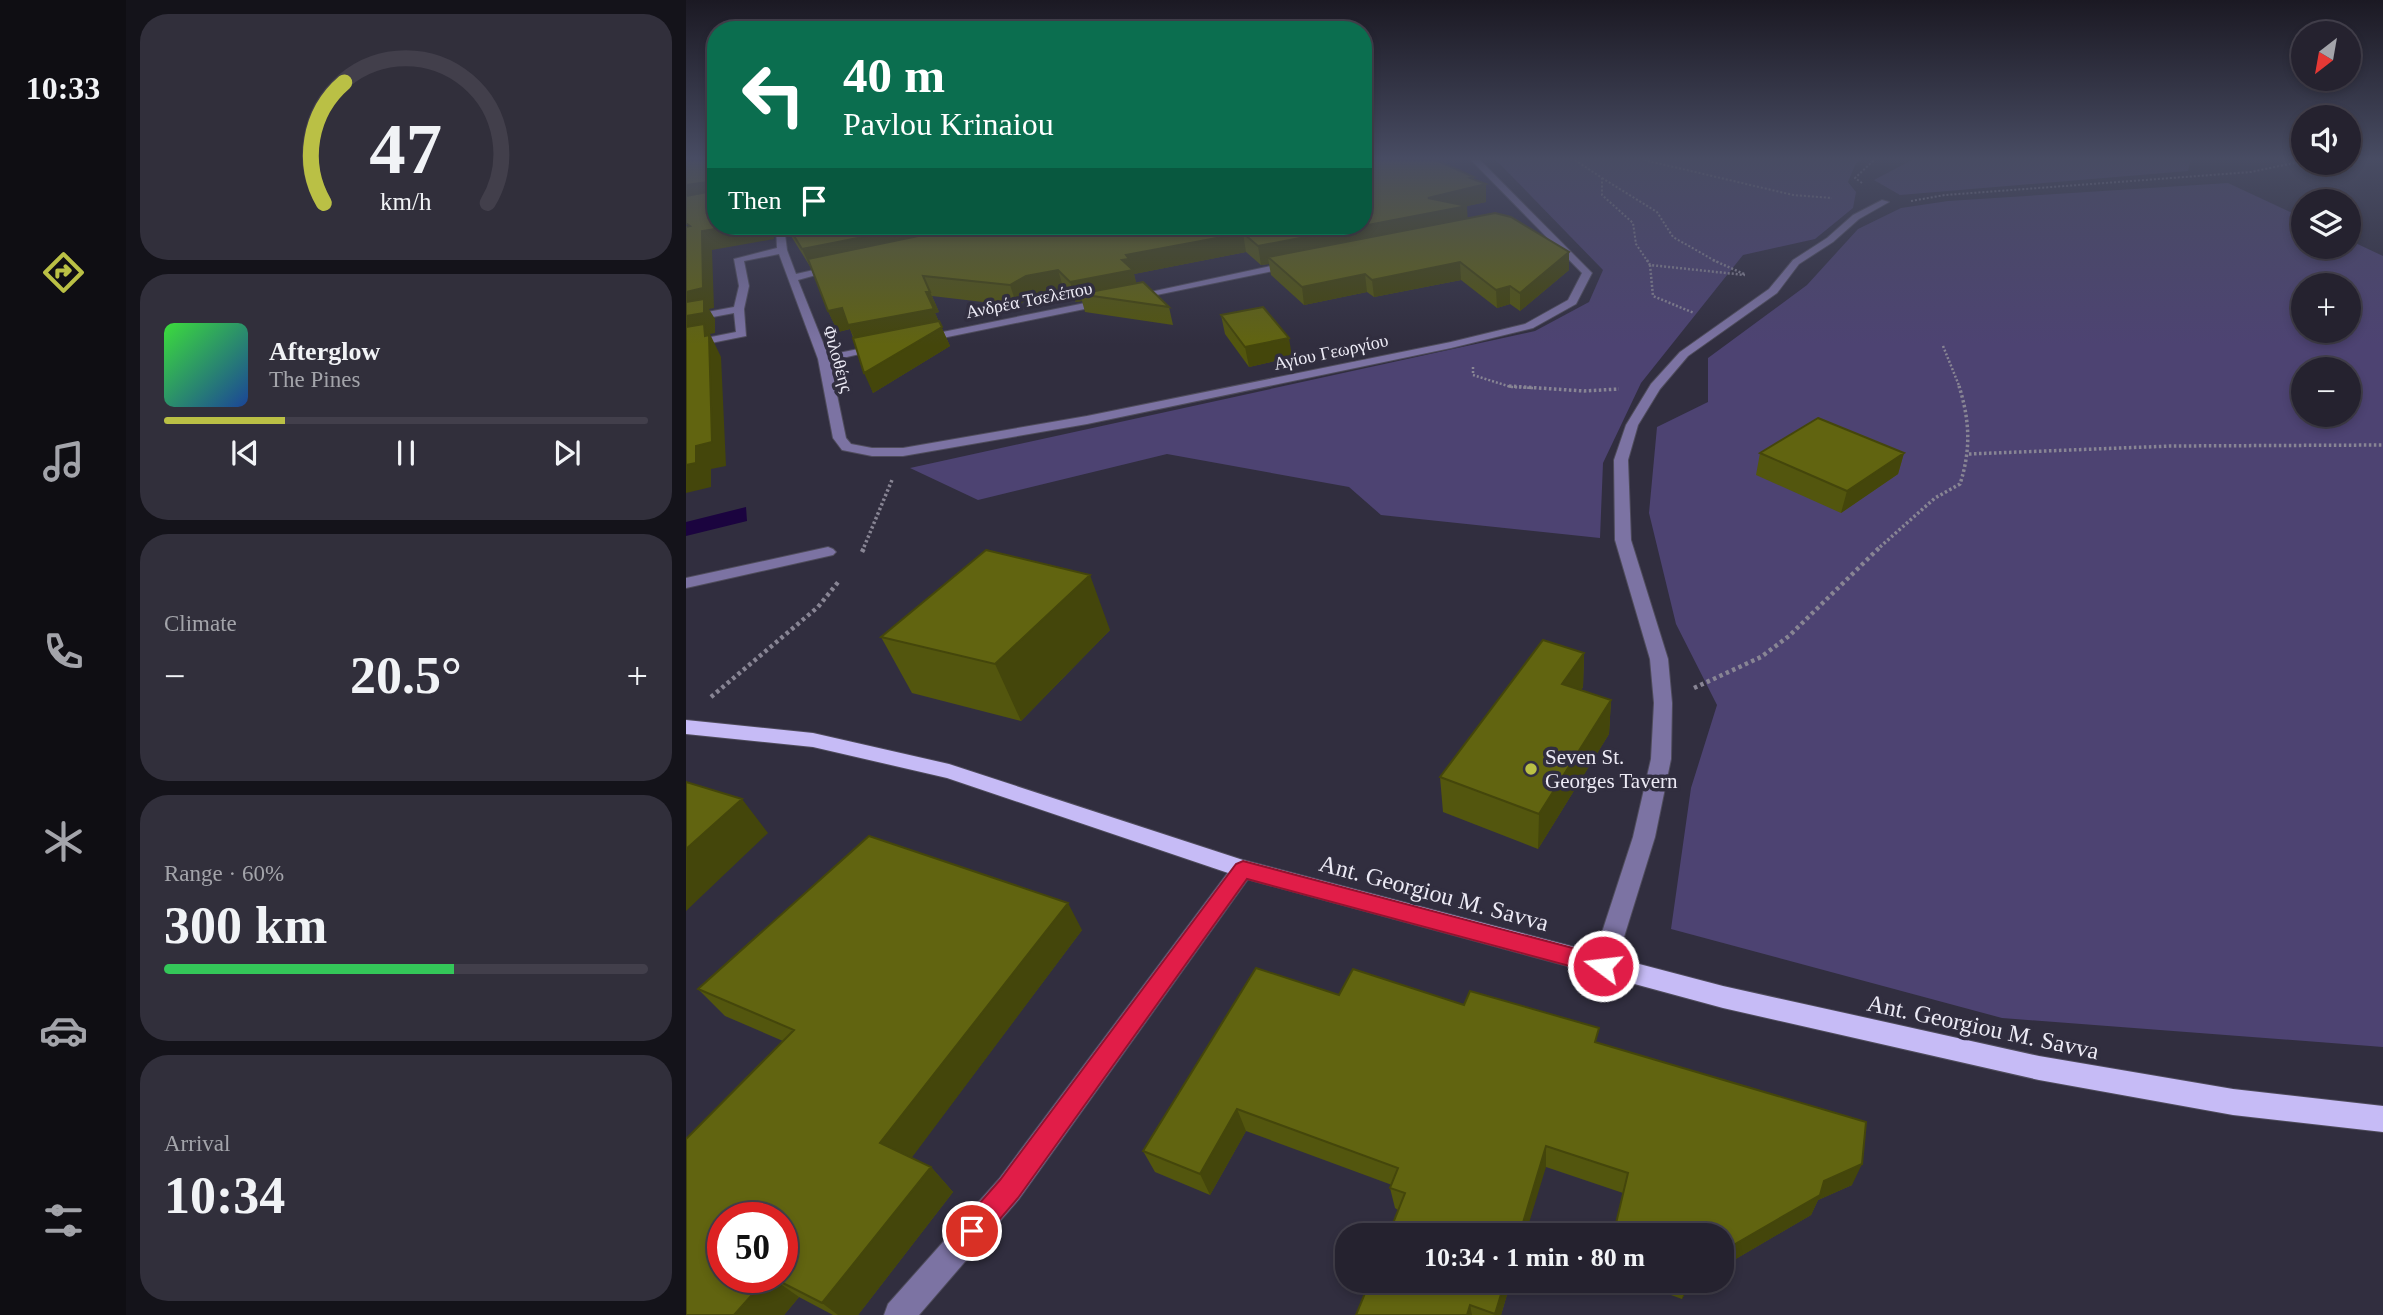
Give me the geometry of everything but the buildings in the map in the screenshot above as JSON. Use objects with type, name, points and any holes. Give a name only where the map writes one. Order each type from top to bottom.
[{"type":"main road","name":"Ant. Georgiou M. Savva","points":[[686,727],[813,740],[950,771],[1243,869],[1723,997],[2039,1068],[2233,1102],[2383,1119]]},
{"type":"street","name":"Αγίου Γεωργίου","points":[[903,452],[1087,421],[1451,345],[1529,326],[1572,302],[1587,273],[1534,221]]},
{"type":"street","points":[[1603,966],[1644,837],[1661,759],[1663,703],[1659,659],[1623,540],[1621,460],[1632,425],[1656,387],[1684,354],[1773,291],[1796,262],[1830,240],[1851,221]]},
{"type":"street","name":"Φιλοθέης","points":[[779,235],[792,278],[824,359],[840,438],[847,447],[872,452],[903,452]]},
{"type":"street","points":[[686,345],[742,334],[739,309],[744,286],[739,259],[782,250]]},
{"type":"street","name":"Ανδρέα Τσελέπου","points":[[905,342],[1312,260]]},
{"type":"street","points":[[792,278],[844,267]]},
{"type":"street","points":[[686,318],[739,309]]},
{"type":"street","points":[[824,359],[891,345]]},
{"type":"street","points":[[686,583],[828,552]]},
{"type":"street","points":[[899,1315],[1009,1189],[1243,869]]},
{"type":"path","points":[[1631,221],[1636,244],[1650,265],[1653,296],[1694,312],[1710,336]]},
{"type":"path","points":[[1650,265],[1748,276],[1698,253],[1673,237],[1663,221]]},
{"type":"path","points":[[1663,703],[1761,657],[1789,636],[1890,537],[1936,498],[1959,484],[1969,454],[1969,425],[1953,366],[1943,346]]},
{"type":"path","points":[[1511,387],[1584,391],[1656,387]]},
{"type":"path","points":[[1969,454],[2171,446],[2383,445]]},
{"type":"path","points":[[857,559],[866,548],[903,452]]},
{"type":"path","points":[[706,701],[818,607],[840,580]]},
{"type":"shaded area","points":[[1556,221],[1837,221],[1815,239],[1743,255],[1641,383],[1603,463],[1600,538],[1381,515],[1349,487],[1167,454],[978,500],[910,468],[1535,331],[1589,302],[1603,270]]},
{"type":"shaded area","points":[[1874,221],[2291,221],[2291,259],[2361,259],[2361,246],[2383,256],[2383,1047],[2002,1018],[1671,929],[1691,788],[1717,705],[1676,624],[1649,513],[1657,427],[1708,402],[1708,358],[1807,285],[1858,229]]},
{"type":"shaded area","points":[[746,507],[747,521],[686,536],[686,522]]},
{"type":"place","name":"Seven St. Georges Tavern","points":[[1531,769]]},
{"type":"route","points":[[972,1231],[1009,1189],[1243,869],[1603,966]]}]
